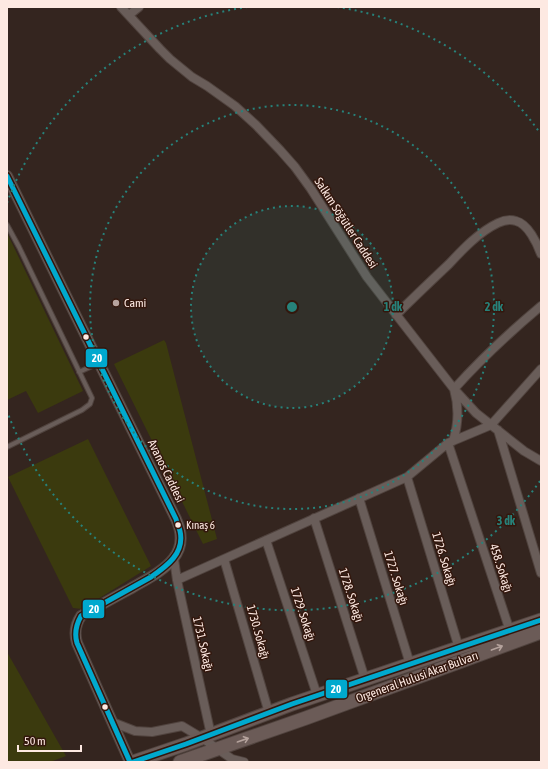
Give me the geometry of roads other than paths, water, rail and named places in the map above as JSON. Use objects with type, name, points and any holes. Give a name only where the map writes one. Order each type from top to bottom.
[{"type":"main road","name":"Orgeneral Hulusi Akar Bulvarı","points":[[132,762],[318,695],[541,620]]},
{"type":"main road","name":"Orgeneral Hulusi Akar Bulvarı","points":[[180,762],[306,718],[541,632]]},
{"type":"street","name":"Salkım Söğütler Caddesi","points":[[121,7],[170,59],[192,77],[235,106],[280,150],[307,184],[367,277],[454,389],[476,413],[494,428],[524,451],[541,461]]},
{"type":"street","points":[[129,15],[139,7]]},
{"type":"street","name":"Avanos Caddesi","points":[[7,176],[178,525],[180,531],[180,543],[174,559]]},
{"type":"street","points":[[396,315],[466,247],[499,222],[513,220],[524,224],[541,254]]},
{"type":"street","points":[[450,442],[458,424],[454,389],[489,352],[541,306]]},
{"type":"street","points":[[177,580],[407,477],[450,442],[494,428],[541,369]]},
{"type":"street","points":[[494,428],[541,573]]},
{"type":"street","name":"458. Sokağı","points":[[450,442],[510,631]]},
{"type":"street","name":"1726. Sokağı","points":[[407,477],[459,648]]},
{"type":"street","name":"1727. Sokağı","points":[[359,498],[410,664]]},
{"type":"street","name":"1728. Sokağı","points":[[314,518],[365,679]]},
{"type":"street","name":"1729. Sokağı","points":[[266,540],[318,695]]},
{"type":"street","points":[[132,762],[112,722],[77,643],[75,632],[77,623],[81,616],[166,568],[174,559]]},
{"type":"street","name":"1731. Sokağı","points":[[174,559],[207,736]]},
{"type":"street","name":"1730. Sokağı","points":[[224,559],[268,713]]},
{"type":"street","points":[[112,722],[135,731],[152,732],[182,726],[207,736],[217,749],[232,759],[244,762]]},
{"type":"lane","points":[[7,225],[92,398],[90,404],[82,410],[7,447]]},
{"type":"lane","points":[[79,372],[99,363]]},
{"type":"place","name":"Cami","points":[[116,303]]},
{"type":"place","name":"Kınaş 6","points":[[178,525]]}]
